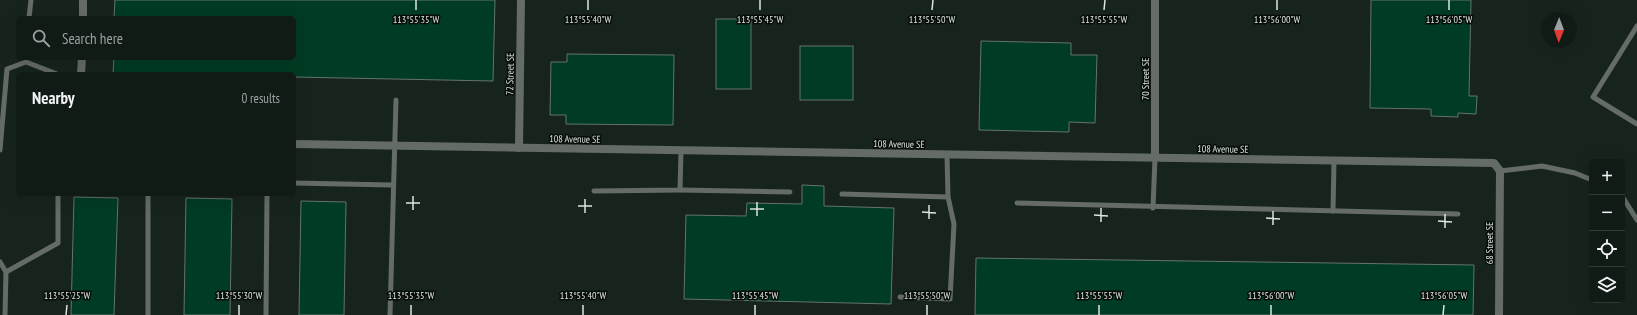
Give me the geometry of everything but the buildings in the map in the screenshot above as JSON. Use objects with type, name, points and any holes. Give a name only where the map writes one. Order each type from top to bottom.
[{"type":"street","points":[[83,0],[83,16]]},
{"type":"street","name":"72 Street SE","points":[[519,148],[521,0]]},
{"type":"street","name":"70 Street SE","points":[[1155,0],[1155,158]]},
{"type":"street","points":[[82,60],[82,72]]},
{"type":"street","name":"108 Avenue SE","points":[[296,144],[1494,163],[1500,171]]},
{"type":"street","name":"68 Street SE","points":[[1499,315],[1500,171]]},
{"type":"lane","points":[[29,16],[31,0]]},
{"type":"lane","points":[[1637,26],[1593,97],[1637,124]]},
{"type":"lane","points":[[0,150],[7,69],[26,60],[53,72]]},
{"type":"lane","points":[[390,315],[392,185],[396,100]]},
{"type":"lane","points":[[680,151],[680,190]]},
{"type":"lane","points":[[900,297],[950,299],[954,224],[948,197],[947,155]]},
{"type":"lane","points":[[1153,208],[1155,158]]},
{"type":"lane","points":[[1333,211],[1334,161]]},
{"type":"lane","points":[[1500,171],[1542,166],[1575,173],[1589,179]]},
{"type":"lane","points":[[296,183],[392,185]]},
{"type":"lane","points":[[594,191],[680,190],[790,192]]},
{"type":"lane","points":[[842,194],[948,197]]},
{"type":"lane","points":[[6,272],[58,243],[58,196]]},
{"type":"lane","points":[[148,196],[148,315]]},
{"type":"lane","points":[[266,315],[267,196]]},
{"type":"lane","points":[[1625,201],[1637,220]]},
{"type":"lane","points":[[1017,203],[1153,208],[1458,214]]},
{"type":"lane","points":[[0,262],[6,272],[5,315]]}]
